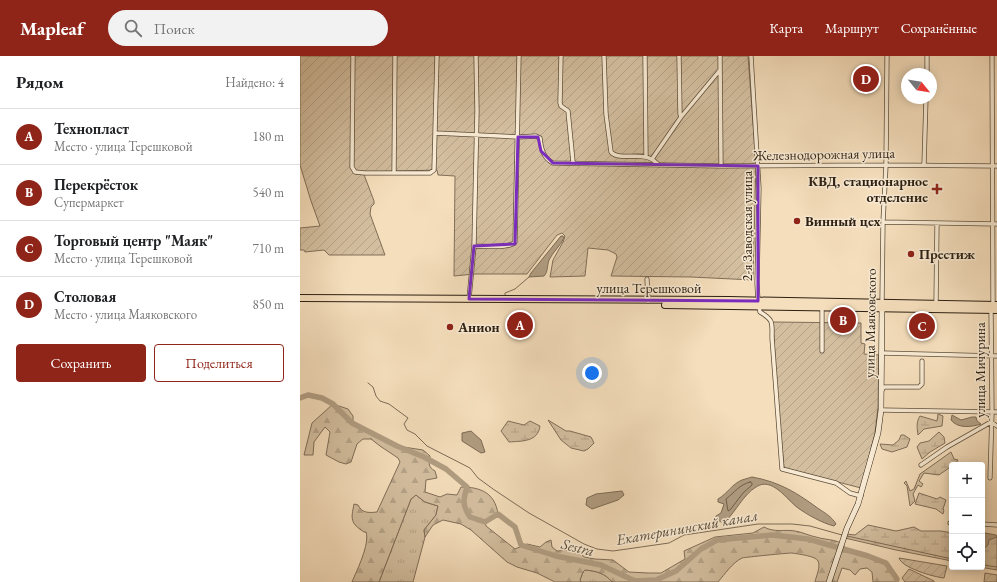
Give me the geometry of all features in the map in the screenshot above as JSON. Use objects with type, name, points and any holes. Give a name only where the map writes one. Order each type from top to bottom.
[{"type":"highway","name":"улица Терешковой","points":[[300,298],[648,301],[758,304],[822,308],[936,304],[995,307]]},
{"type":"highway","name":"улица Терешковой","points":[[300,301],[995,307]]},
{"type":"street","points":[[353,56],[352,170],[364,173],[433,172],[437,56]]},
{"type":"street","points":[[394,56],[394,172]]},
{"type":"street","points":[[469,299],[474,246],[476,56]]},
{"type":"street","points":[[474,246],[507,246],[515,242],[519,56]]},
{"type":"street","points":[[561,56],[560,103],[568,111],[573,162]]},
{"type":"street","points":[[604,56],[606,114],[611,152],[615,156],[646,156],[659,165]]},
{"type":"street","points":[[645,56],[646,156]]},
{"type":"street","points":[[679,56],[681,117]]},
{"type":"street","points":[[720,56],[721,166]]},
{"type":"street","name":"2-я Заводская улица","points":[[751,56],[759,188],[758,304]]},
{"type":"street","name":"улица Маяковского","points":[[829,582],[847,528],[861,496],[878,433],[881,407],[887,56]]},
{"type":"street","points":[[927,56],[927,68]]},
{"type":"street","name":"улица Мичурина","points":[[990,478],[991,422],[995,356],[995,166],[992,56]]},
{"type":"street","points":[[652,159],[681,117],[720,70]]},
{"type":"street","points":[[924,165],[926,104]]},
{"type":"street","points":[[435,133],[518,137]]},
{"type":"street","name":"Железнодорожная улица","points":[[518,137],[540,138],[541,151],[546,158],[553,163],[573,162],[721,166],[995,166]]},
{"type":"street","points":[[883,222],[995,224]]},
{"type":"street","points":[[936,304],[937,224]]},
{"type":"street","points":[[647,278],[648,301]]},
{"type":"street","points":[[758,304],[760,312],[770,318],[772,322],[782,469],[836,483],[850,493],[861,496]]},
{"type":"street","points":[[822,308],[822,352]]},
{"type":"street","points":[[882,353],[995,356]]},
{"type":"street","points":[[922,361],[922,384],[919,387],[882,388],[881,407],[997,412]]},
{"type":"street","points":[[921,465],[947,447],[991,422],[997,426]]},
{"type":"street","points":[[985,524],[997,525]]},
{"type":"highlighted area","points":[[518,137],[538,137],[541,151],[553,163],[758,166],[758,301],[469,299],[474,246],[515,244]]},
{"type":"green space","points":[[300,56],[748,56],[756,163],[753,280],[691,277],[611,276],[617,257],[616,254],[608,250],[588,248],[585,276],[550,277],[553,260],[565,236],[562,233],[557,235],[527,274],[474,274],[454,276],[455,176],[438,175],[437,170],[363,172],[374,201],[370,214],[385,255],[329,255],[324,250],[305,252],[304,250],[300,250],[300,228],[320,226],[300,165]]},
{"type":"green space","points":[[773,322],[861,323],[861,343],[865,344],[864,354],[879,355],[878,407],[875,433],[861,488],[784,468],[778,407]]},
{"type":"green space","points":[[333,404],[348,409],[353,416],[353,423],[397,446],[423,450],[430,456],[430,465],[435,471],[437,478],[426,480],[425,492],[440,497],[447,494],[457,495],[461,487],[468,487],[481,490],[490,496],[494,501],[498,514],[485,522],[486,526],[515,549],[527,544],[540,547],[551,540],[552,547],[557,551],[579,551],[584,557],[613,560],[629,572],[661,573],[685,559],[684,551],[715,537],[753,533],[764,527],[772,530],[791,530],[834,540],[841,543],[847,550],[886,563],[897,579],[896,582],[873,582],[872,572],[867,568],[860,569],[855,575],[850,570],[842,568],[837,582],[815,582],[819,569],[817,559],[792,553],[742,558],[732,566],[718,582],[612,582],[600,573],[585,570],[580,580],[581,582],[555,582],[537,573],[517,567],[507,562],[471,530],[461,524],[443,520],[433,525],[425,537],[424,530],[436,515],[438,506],[425,502],[416,495],[411,499],[379,582],[352,582],[365,550],[367,537],[366,532],[354,523],[352,513],[354,504],[358,505],[361,510],[366,512],[377,512],[400,462],[398,458],[371,439],[363,439],[357,444],[351,462],[346,464],[339,462],[326,455],[330,432],[325,427],[314,442],[313,455],[304,455],[312,423]]},
{"type":"green space","points":[[938,414],[943,416],[942,426],[924,429],[918,435],[917,423],[920,416],[937,421]]},
{"type":"green space","points":[[548,420],[566,431],[591,437],[594,443],[584,451],[571,448],[561,440]]},
{"type":"green space","points":[[508,421],[524,425],[530,421],[540,426],[539,431],[529,440],[509,442],[501,431]]},
{"type":"green space","points":[[939,432],[944,437],[945,443],[922,459],[917,447],[920,443],[929,441]]},
{"type":"green space","points":[[901,435],[904,435],[910,439],[907,447],[892,452],[882,449],[880,444],[893,445],[899,440]]},
{"type":"green space","points":[[951,452],[954,459],[958,460],[957,462],[949,462],[949,468],[939,475],[924,473],[919,481],[923,484],[921,487],[918,485],[913,494],[915,501],[910,506],[907,486],[904,483],[906,481],[910,491],[914,489],[920,474]]},
{"type":"green space","points":[[919,493],[937,499],[940,497],[946,500],[943,514],[936,509],[915,504]]},
{"type":"green space","points":[[416,495],[425,502],[438,506],[436,515],[424,530],[425,537],[413,582],[379,582],[411,499]]},
{"type":"green space","points":[[868,525],[896,531],[914,527],[921,531],[949,532],[949,560],[845,538],[846,534],[855,535]]},
{"type":"green space","points":[[985,534],[997,536],[997,570],[985,568]]},
{"type":"green space","points":[[899,558],[947,566],[944,578],[926,574],[912,568],[901,562]]},
{"type":"green space","points":[[909,569],[934,582],[905,582],[902,578]]},
{"type":"green space","points":[[585,570],[600,573],[612,582],[581,582],[580,580]]},
{"type":"green space","points":[[985,573],[997,575],[997,582],[984,582]]},
{"type":"water","points":[[561,236],[564,238],[552,254],[544,276],[529,277],[531,273]]},
{"type":"water","points":[[952,415],[961,420],[976,417],[977,421],[981,424],[974,426],[957,425],[951,420]]},
{"type":"water","points":[[471,431],[481,440],[485,452],[481,453],[462,441],[462,433]]},
{"type":"water","points":[[752,477],[780,485],[796,493],[828,515],[836,524],[834,526],[820,521],[798,508],[779,490],[762,484],[752,490],[744,498],[725,522],[719,521],[716,516],[721,513],[724,504],[718,502],[718,499],[738,482]]},
{"type":"water","points":[[622,491],[624,495],[618,500],[592,509],[586,505],[587,498],[596,494]]},
{"type":"water","points":[[985,533],[996,535],[997,537],[989,540],[988,545],[985,548]]},
{"type":"waterway","points":[[505,297],[505,293],[515,289],[529,277]]},
{"type":"waterway","name":"Екатерининский канал","points":[[368,383],[373,387],[376,396],[380,401],[389,404],[408,418],[404,424],[407,430],[415,434],[427,446],[470,468],[478,478],[529,513],[584,544],[597,549],[613,551],[669,543],[684,535],[758,524],[792,524],[810,526],[842,535]]},
{"type":"waterway","name":"Sestra","points":[[300,398],[308,395],[322,398],[333,404],[352,423],[446,469],[467,487],[464,502],[470,517],[485,522],[498,514],[515,527],[521,545],[556,556],[601,565],[635,581],[656,580],[676,571],[701,549],[717,540],[772,535],[808,539],[868,556],[886,563],[897,579],[896,582]]},
{"type":"waterway","name":"Екатерининский канал","points":[[847,536],[949,558]]},
{"type":"waterway","name":"Екатерининский канал","points":[[985,565],[997,567]]},
{"type":"place","name":"Столовая","points":[[866,79]]},
{"type":"place","name":"КВД, стационарное отделение","points":[[937,189]]},
{"type":"place","name":"Винный цех","points":[[797,221]]},
{"type":"place","name":"Престиж","points":[[911,254]]},
{"type":"place","name":"Перекрёсток","points":[[843,320]]},
{"type":"place","name":"Технопласт","points":[[520,325]]},
{"type":"place","name":"Торговый центр \"Маяк\"","points":[[922,326]]},
{"type":"place","name":"Анион","points":[[450,327]]}]
